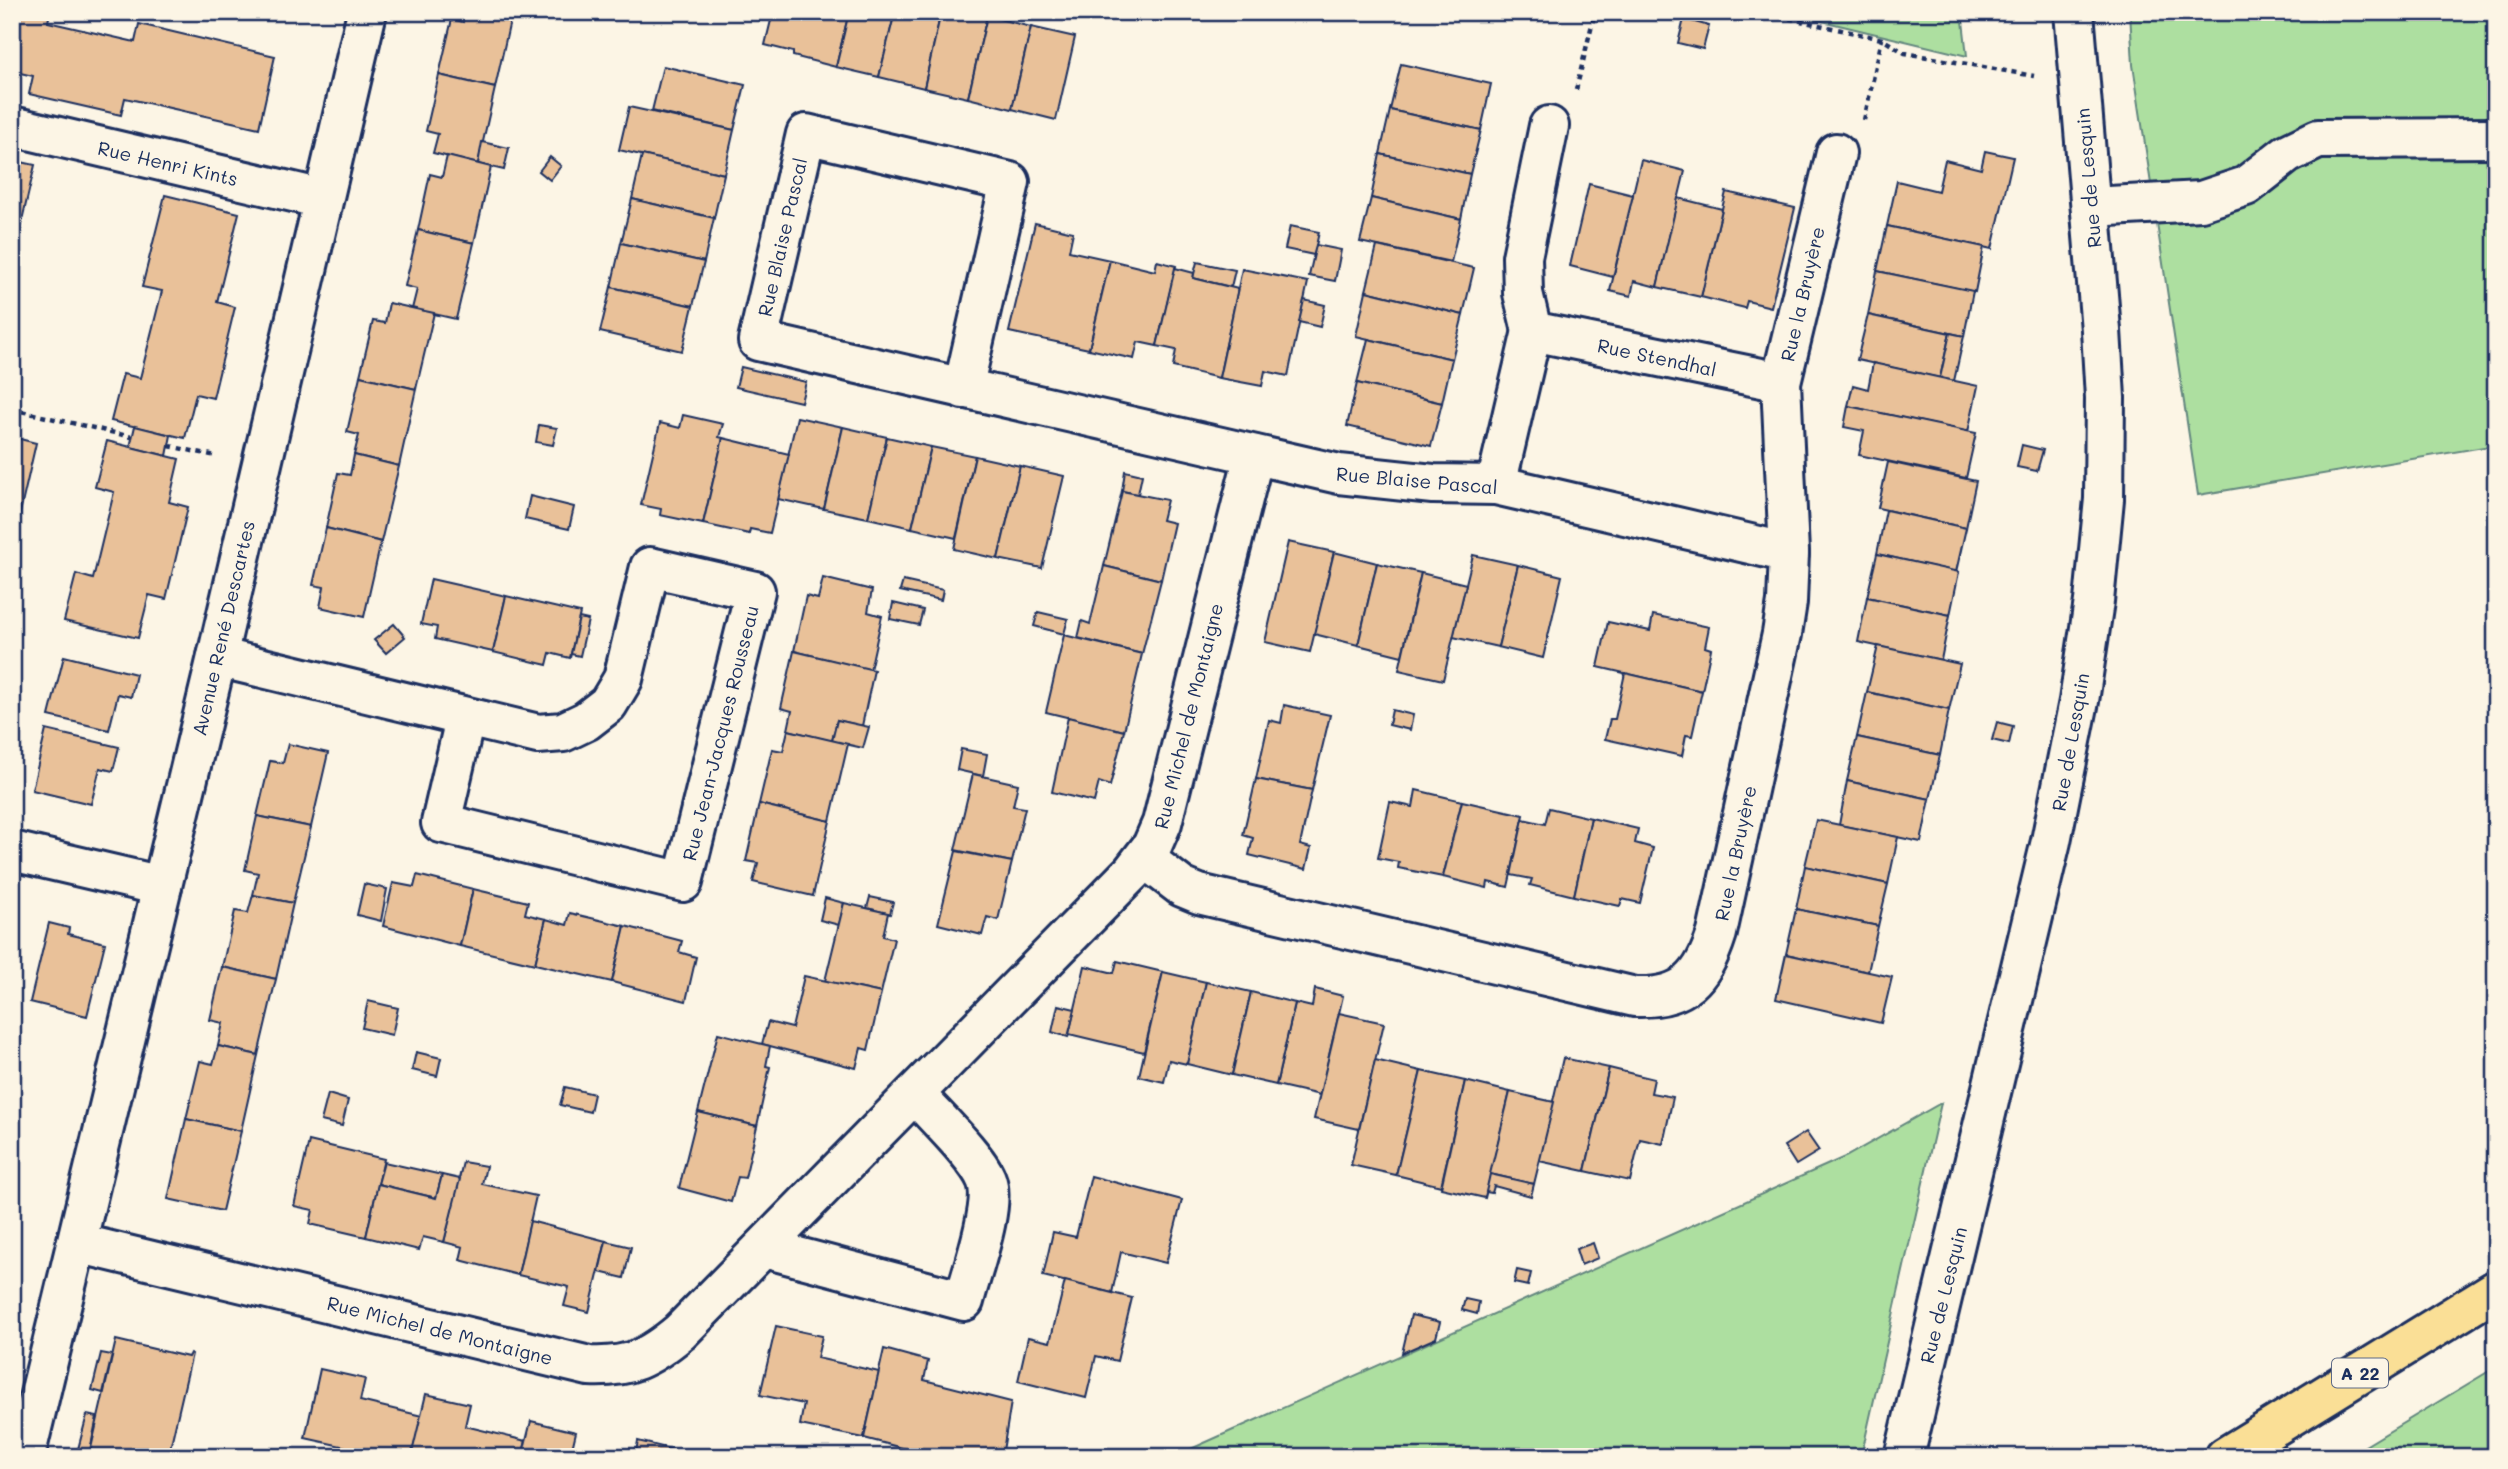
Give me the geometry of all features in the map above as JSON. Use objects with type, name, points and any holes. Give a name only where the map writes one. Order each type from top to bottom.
[{"type":"highway","name":"A 22","points":[[2225,1457],[2496,1290]]},
{"type":"street","name":"Avenue René Descartes","points":[[25,1457],[368,12]]},
{"type":"street","name":"Rue de Lesquin","points":[[1904,1457],[2034,920],[2079,701],[2092,614],[2106,456],[2101,331],[2074,12]]},
{"type":"street","name":"Rue Henri Kints","points":[[12,126],[323,199]]},
{"type":"street","points":[[1496,485],[1532,331],[1523,293],[1522,257],[1549,127]]},
{"type":"street","name":"Rue Blaise Pascal","points":[[963,389],[1010,182],[806,134],[758,341],[963,389],[1339,474],[1385,481],[1496,485],[1789,553]]},
{"type":"street","points":[[2091,207],[2201,201],[2246,186],[2287,154],[2318,139],[2496,138]]},
{"type":"street","name":"Rue la Bruyère","points":[[1144,858],[1175,882],[1199,894],[1635,997],[1655,998],[1673,993],[1689,984],[1711,954],[1717,933],[1782,634],[1787,602],[1789,553],[1781,382],[1836,153]]},
{"type":"street","name":"Rue Stendhal","points":[[1532,331],[1781,382]]},
{"type":"street","name":"Rue Michel de Montaigne","points":[[77,1243],[589,1366],[613,1367],[636,1362],[660,1349],[916,1095],[1144,858],[1157,837],[1162,822],[1254,455]]},
{"type":"street","name":"Rue Jean-Jacques Rousseau","points":[[217,657],[465,719],[538,734],[563,732],[586,721],[608,704],[623,679],[650,567],[755,591],[683,882],[441,824],[465,719]]},
{"type":"street","points":[[12,851],[162,886]]},
{"type":"street","points":[[764,1248],[964,1301],[990,1198],[987,1180],[976,1162],[916,1095]]},
{"type":"path","points":[[1549,127],[1571,110],[1595,12]]},
{"type":"path","points":[[1760,12],[1882,39],[1905,53],[2037,76]]},
{"type":"path","points":[[1836,153],[1860,135],[1882,39]]},
{"type":"path","points":[[12,409],[132,437]]},
{"type":"green space","points":[[1785,12],[1962,12],[1967,56]]},
{"type":"green space","points":[[2130,12],[2496,12],[2496,445],[2198,495],[2133,65]]},
{"type":"green space","points":[[1941,1103],[1861,1457],[1173,1457],[1847,1156]]},
{"type":"green space","points":[[2496,1367],[2496,1457],[2347,1457]]},
{"type":"building","points":[[12,12],[50,12],[48,22],[135,42],[139,24],[275,56],[259,128],[125,98],[121,115],[29,94],[33,76],[12,71]]},
{"type":"building","points":[[465,12],[512,12],[495,88],[439,75],[452,19],[463,22]]},
{"type":"building","points":[[773,12],[849,12],[836,67],[793,56],[793,52],[765,45]]},
{"type":"building","points":[[849,12],[895,12],[879,77],[836,67]]},
{"type":"building","points":[[895,12],[941,12],[924,88],[879,77]]},
{"type":"building","points":[[941,12],[971,12],[987,16],[968,98],[924,88]]},
{"type":"building","points":[[987,16],[1031,27],[1012,109],[968,98]]},
{"type":"building","points":[[1684,19],[1709,26],[1703,49],[1678,43]]},
{"type":"building","points":[[1031,27],[1075,37],[1056,120],[1012,109]]},
{"type":"building","points":[[1401,64],[1491,84],[1481,130],[1390,110]]},
{"type":"building","points":[[663,66],[745,85],[734,130],[652,111]]},
{"type":"building","points":[[439,75],[495,88],[478,164],[433,153],[438,134],[426,131]]},
{"type":"building","points":[[629,107],[734,130],[724,174],[619,150]]},
{"type":"building","points":[[1390,110],[1481,130],[1470,174],[1380,154]]},
{"type":"building","points":[[482,142],[509,148],[504,170],[478,164]]},
{"type":"building","points":[[1985,151],[2013,157],[1992,249],[1887,226],[1897,181],[1938,191],[1945,160],[1981,169]]},
{"type":"building","points":[[1380,154],[1470,174],[1461,219],[1371,198]]},
{"type":"building","points":[[642,155],[724,174],[714,218],[632,199]]},
{"type":"building","points":[[447,156],[491,167],[474,243],[418,230],[430,174],[442,177]]},
{"type":"building","points":[[550,157],[561,166],[550,180],[539,171]]},
{"type":"building","points":[[12,160],[35,165],[12,263]]},
{"type":"building","points":[[1641,160],[1685,171],[1657,287],[1634,281],[1631,296],[1610,291]]},
{"type":"building","points":[[1589,184],[1633,195],[1613,277],[1570,266]]},
{"type":"building","points":[[1726,192],[1795,208],[1771,307],[1747,301],[1745,308],[1701,297]]},
{"type":"building","points":[[165,195],[239,213],[217,302],[235,307],[213,398],[196,394],[185,438],[111,421],[123,374],[140,378],[162,291],[142,287]]},
{"type":"building","points":[[1371,198],[1461,219],[1451,262],[1360,242]]},
{"type":"building","points":[[1678,198],[1722,209],[1701,297],[1657,287]]},
{"type":"building","points":[[632,199],[714,218],[704,262],[621,243]]},
{"type":"building","points":[[1035,223],[1073,232],[1069,251],[1110,260],[1089,349],[1009,332]]},
{"type":"building","points":[[1290,226],[1319,232],[1314,255],[1285,249]]},
{"type":"building","points":[[1887,226],[1984,247],[1975,292],[1877,271]]},
{"type":"building","points":[[418,230],[474,243],[456,319],[412,309],[417,289],[405,286]]},
{"type":"building","points":[[621,243],[704,262],[693,306],[611,287]]},
{"type":"building","points":[[1316,245],[1341,250],[1335,281],[1309,276]]},
{"type":"building","points":[[1377,246],[1474,268],[1463,315],[1366,291]]},
{"type":"building","points":[[1110,260],[1155,271],[1157,261],[1176,266],[1157,346],[1138,342],[1134,359],[1089,349]]},
{"type":"building","points":[[1197,262],[1235,270],[1231,287],[1193,278]]},
{"type":"building","points":[[1175,268],[1194,273],[1193,278],[1238,289],[1219,378],[1173,367],[1176,350],[1157,346]]},
{"type":"building","points":[[1242,269],[1308,282],[1288,376],[1265,371],[1262,386],[1219,378]]},
{"type":"building","points":[[1877,271],[1973,291],[1964,336],[1868,315]]},
{"type":"building","points":[[611,287],[693,306],[682,351],[600,332]]},
{"type":"building","points":[[1366,291],[1463,315],[1452,359],[1356,336]]},
{"type":"building","points":[[1304,300],[1325,305],[1320,327],[1299,322]]},
{"type":"building","points":[[389,303],[434,313],[416,389],[360,376],[373,321],[385,323]]},
{"type":"building","points":[[1868,315],[1950,333],[1940,378],[1857,360]]},
{"type":"building","points":[[1950,333],[1964,336],[1954,381],[1940,378]]},
{"type":"building","points":[[1368,339],[1452,359],[1442,403],[1357,383]]},
{"type":"building","points":[[1873,363],[1978,386],[1968,432],[1848,406],[1853,385],[1868,389]]},
{"type":"building","points":[[741,367],[806,382],[801,402],[736,387]]},
{"type":"building","points":[[360,376],[416,389],[399,466],[354,455],[359,435],[347,432]]},
{"type":"building","points":[[1357,383],[1442,403],[1431,446],[1347,426]]},
{"type":"building","points":[[1848,406],[1976,433],[1966,478],[1859,455],[1864,431],[1844,427]]},
{"type":"building","points":[[683,415],[723,424],[719,437],[723,438],[703,524],[660,515],[661,509],[641,505],[660,423],[680,428]]},
{"type":"building","points":[[797,417],[843,427],[824,509],[778,499]]},
{"type":"building","points":[[539,425],[557,428],[553,445],[536,442]]},
{"type":"building","points":[[135,426],[171,435],[167,456],[130,447]]},
{"type":"building","points":[[843,427],[887,437],[868,518],[824,509]]},
{"type":"building","points":[[12,437],[36,443],[19,517],[12,515]]},
{"type":"building","points":[[887,437],[931,447],[912,528],[868,518]]},
{"type":"building","points":[[723,438],[789,454],[770,533],[750,529],[749,534],[703,524]]},
{"type":"building","points":[[107,441],[179,459],[169,502],[188,507],[166,599],[149,595],[138,638],[64,621],[76,574],[93,579],[114,492],[95,487]]},
{"type":"building","points":[[2022,445],[2043,450],[2037,471],[2017,467]]},
{"type":"building","points":[[931,447],[975,456],[956,538],[912,528]]},
{"type":"building","points":[[354,455],[399,466],[381,542],[326,528],[338,473],[350,475]]},
{"type":"building","points":[[975,456],[1020,466],[998,559],[954,549]]},
{"type":"building","points":[[1888,462],[1976,481],[1966,528],[1878,508]]},
{"type":"building","points":[[1020,466],[1064,476],[1042,568],[998,559]]},
{"type":"building","points":[[1125,471],[1142,475],[1138,494],[1122,491]]},
{"type":"building","points":[[1122,491],[1167,500],[1162,520],[1174,523],[1161,580],[1104,566]]},
{"type":"building","points":[[530,496],[574,507],[569,529],[525,519]]},
{"type":"building","points":[[1886,510],[1966,528],[1956,572],[1877,554]]},
{"type":"building","points":[[326,528],[381,542],[364,617],[320,607],[324,587],[313,585]]},
{"type":"building","points":[[1288,542],[1334,552],[1310,652],[1265,642]]},
{"type":"building","points":[[1334,552],[1377,563],[1358,645],[1314,634]]},
{"type":"building","points":[[1877,554],[1959,572],[1950,615],[1867,597]]},
{"type":"building","points":[[1473,555],[1518,565],[1498,647],[1453,637]]},
{"type":"building","points":[[1377,563],[1421,573],[1402,656],[1358,645]]},
{"type":"building","points":[[1518,565],[1562,576],[1543,658],[1498,647]]},
{"type":"building","points":[[1104,566],[1161,580],[1142,654],[1078,638],[1082,621],[1090,624]]},
{"type":"building","points":[[1421,573],[1466,584],[1443,680],[1399,670]]},
{"type":"building","points":[[823,578],[872,590],[868,612],[882,616],[870,670],[794,651],[806,596],[818,599]]},
{"type":"building","points":[[431,579],[506,596],[493,652],[435,639],[437,627],[421,624]]},
{"type":"building","points":[[903,581],[943,590],[941,600],[900,591]]},
{"type":"building","points":[[506,596],[580,613],[570,658],[550,653],[547,665],[493,652]]},
{"type":"building","points":[[1867,597],[1950,615],[1941,660],[1858,642]]},
{"type":"building","points":[[893,603],[923,610],[919,625],[890,619]]},
{"type":"building","points":[[1038,612],[1068,619],[1064,634],[1034,626]]},
{"type":"building","points":[[1653,615],[1709,627],[1705,647],[1711,649],[1702,691],[1598,667],[1608,622],[1650,631]]},
{"type":"building","points":[[579,618],[588,620],[580,656],[571,654]]},
{"type":"building","points":[[394,624],[405,637],[386,653],[374,640]]},
{"type":"building","points":[[1064,635],[1142,654],[1124,731],[1046,712]]},
{"type":"building","points":[[1878,646],[1960,664],[1949,710],[1867,692]]},
{"type":"building","points":[[794,651],[874,670],[862,726],[837,720],[832,741],[788,730],[792,711],[781,708]]},
{"type":"building","points":[[64,656],[136,674],[131,697],[118,694],[109,730],[49,716]]},
{"type":"building","points":[[1625,673],[1702,691],[1692,736],[1686,735],[1682,756],[1605,739],[1610,719],[1615,719]]},
{"type":"building","points":[[1867,692],[1949,710],[1940,755],[1857,737]]},
{"type":"building","points":[[1284,705],[1330,715],[1312,790],[1256,779],[1269,720],[1281,723]]},
{"type":"building","points":[[1392,710],[1413,715],[1410,730],[1389,725]]},
{"type":"building","points":[[1068,717],[1124,731],[1110,786],[1099,782],[1094,802],[1052,792]]},
{"type":"building","points":[[837,720],[869,727],[863,748],[832,741]]},
{"type":"building","points":[[1997,722],[2013,726],[2009,744],[1992,740]]},
{"type":"building","points":[[46,730],[119,747],[113,771],[100,768],[91,804],[32,790]]},
{"type":"building","points":[[788,730],[848,744],[830,821],[759,804],[772,749],[783,751]]},
{"type":"building","points":[[1857,737],[1940,755],[1930,799],[1847,781]]},
{"type":"building","points":[[288,744],[328,753],[311,827],[257,816],[270,761],[283,763]]},
{"type":"building","points":[[961,749],[987,754],[983,776],[957,770]]},
{"type":"building","points":[[973,774],[1018,784],[1013,806],[1025,808],[1012,862],[955,850]]},
{"type":"building","points":[[1256,779],[1312,790],[1300,845],[1311,848],[1306,869],[1249,855],[1253,838],[1243,835]]},
{"type":"building","points":[[1847,781],[1930,799],[1921,842],[1839,825]]},
{"type":"building","points":[[1416,790],[1462,801],[1443,877],[1398,868],[1399,862],[1378,858],[1390,802],[1413,807]]},
{"type":"building","points":[[1462,801],[1524,815],[1508,887],[1488,882],[1487,888],[1443,877]]},
{"type":"building","points":[[759,804],[830,821],[813,896],[753,882],[758,863],[746,861]]},
{"type":"building","points":[[1549,808],[1591,818],[1574,896],[1530,885],[1532,879],[1511,875],[1523,819],[1545,824]]},
{"type":"building","points":[[257,816],[311,827],[293,903],[253,895],[258,873],[245,870]]},
{"type":"building","points":[[1591,818],[1638,829],[1635,843],[1653,848],[1640,903],[1622,899],[1620,906],[1574,896]]},
{"type":"building","points":[[1816,820],[1898,837],[1888,884],[1805,866]]},
{"type":"building","points":[[956,851],[1012,862],[998,920],[987,917],[982,935],[938,924]]},
{"type":"building","points":[[1805,866],[1888,884],[1878,926],[1796,909]]},
{"type":"building","points":[[417,875],[473,889],[460,946],[383,926],[393,883],[414,887]]},
{"type":"building","points":[[364,884],[387,889],[381,921],[357,915]]},
{"type":"building","points":[[473,889],[528,902],[525,914],[546,919],[535,964],[460,946]]},
{"type":"building","points":[[253,895],[293,903],[276,979],[222,967],[235,911],[248,913]]},
{"type":"building","points":[[870,897],[893,902],[890,914],[867,908]]},
{"type":"building","points":[[825,898],[844,903],[839,925],[820,920]]},
{"type":"building","points":[[844,903],[888,913],[883,936],[894,939],[881,993],[825,981]]},
{"type":"building","points":[[1796,909],[1878,926],[1868,972],[1786,954]]},
{"type":"building","points":[[570,913],[625,926],[612,982],[535,964],[546,919],[567,925]]},
{"type":"building","points":[[49,923],[69,928],[68,934],[105,943],[87,1016],[30,1002]]},
{"type":"building","points":[[625,926],[682,941],[679,952],[696,957],[686,1001],[612,982]]},
{"type":"building","points":[[1786,954],[1892,977],[1881,1023],[1776,999]]},
{"type":"building","points":[[1117,961],[1163,972],[1144,1052],[1069,1034],[1085,966],[1114,973]]},
{"type":"building","points":[[222,967],[276,979],[258,1055],[218,1046],[223,1023],[210,1020]]},
{"type":"building","points":[[1163,972],[1206,982],[1187,1064],[1169,1060],[1164,1082],[1139,1076]]},
{"type":"building","points":[[804,976],[881,993],[868,1050],[861,1048],[856,1068],[762,1044],[768,1022],[792,1028]]},
{"type":"building","points":[[1206,982],[1251,992],[1232,1075],[1187,1064]]},
{"type":"building","points":[[1315,989],[1343,996],[1320,1095],[1276,1085],[1295,1003],[1312,1007]]},
{"type":"building","points":[[1251,992],[1295,1003],[1276,1085],[1232,1075]]},
{"type":"building","points":[[368,1001],[398,1008],[392,1035],[362,1028]]},
{"type":"building","points":[[1058,1005],[1075,1009],[1068,1037],[1052,1032]]},
{"type":"building","points":[[1339,1013],[1384,1023],[1359,1129],[1314,1119]]},
{"type":"building","points":[[718,1033],[770,1046],[766,1066],[770,1067],[757,1126],[698,1112]]},
{"type":"building","points":[[218,1046],[258,1055],[241,1131],[186,1119],[200,1061],[213,1064]]},
{"type":"building","points":[[416,1052],[441,1058],[437,1076],[412,1070]]},
{"type":"building","points":[[1563,1058],[1609,1068],[1585,1171],[1539,1161]]},
{"type":"building","points":[[1375,1060],[1421,1071],[1396,1175],[1351,1165]]},
{"type":"building","points":[[1609,1068],[1654,1079],[1651,1093],[1673,1097],[1663,1144],[1640,1139],[1630,1181],[1585,1171]]},
{"type":"building","points":[[1421,1071],[1465,1081],[1441,1186],[1396,1175]]},
{"type":"building","points":[[1465,1081],[1510,1092],[1485,1198],[1441,1188]]},
{"type":"building","points":[[565,1087],[594,1094],[590,1112],[560,1105]]},
{"type":"building","points":[[1510,1092],[1554,1102],[1534,1184],[1490,1174]]},
{"type":"building","points":[[328,1094],[348,1100],[342,1126],[321,1121]]},
{"type":"building","points":[[698,1112],[757,1126],[745,1178],[738,1177],[731,1202],[679,1188]]},
{"type":"building","points":[[186,1119],[241,1131],[222,1211],[168,1199]]},
{"type":"building","points":[[1806,1132],[1819,1151],[1796,1165],[1784,1146]]},
{"type":"building","points":[[309,1141],[384,1159],[366,1237],[310,1224],[313,1210],[294,1206]]},
{"type":"building","points":[[384,1162],[442,1175],[436,1198],[378,1184]]},
{"type":"building","points":[[463,1162],[486,1166],[482,1184],[536,1196],[518,1275],[460,1260],[463,1247],[444,1242]]},
{"type":"building","points":[[1490,1174],[1534,1184],[1531,1196],[1494,1186],[1492,1193],[1486,1192]]},
{"type":"building","points":[[442,1175],[460,1179],[444,1242],[423,1237],[419,1250],[366,1237],[378,1184],[436,1198]]},
{"type":"building","points":[[1091,1176],[1182,1200],[1166,1263],[1121,1252],[1112,1293],[1043,1276],[1053,1232],[1076,1237]]},
{"type":"building","points":[[530,1221],[606,1241],[589,1312],[564,1306],[569,1287],[518,1275]]},
{"type":"building","points":[[606,1241],[631,1247],[624,1278],[599,1272]]},
{"type":"building","points":[[1593,1243],[1598,1258],[1581,1265],[1576,1249]]},
{"type":"building","points":[[1517,1270],[1531,1273],[1528,1286],[1514,1283]]},
{"type":"building","points":[[1065,1281],[1132,1298],[1117,1361],[1096,1356],[1086,1398],[1018,1381],[1028,1337],[1050,1342]]},
{"type":"building","points":[[1465,1299],[1479,1302],[1477,1314],[1462,1310]]},
{"type":"building","points":[[1411,1315],[1440,1322],[1436,1338],[1402,1353]]},
{"type":"building","points":[[776,1326],[822,1336],[817,1358],[879,1372],[864,1438],[800,1425],[804,1404],[760,1395]]},
{"type":"building","points":[[116,1340],[188,1357],[192,1354],[168,1457],[89,1457]]},
{"type":"building","points":[[884,1349],[928,1361],[924,1380],[1011,1402],[1002,1457],[937,1457],[864,1438]]},
{"type":"building","points":[[101,1353],[112,1355],[103,1393],[92,1390]]},
{"type":"building","points":[[320,1369],[365,1379],[360,1401],[422,1416],[411,1457],[344,1457],[346,1447],[305,1438]]},
{"type":"building","points":[[426,1394],[470,1404],[465,1426],[526,1441],[522,1457],[411,1457]]},
{"type":"building","points":[[87,1415],[97,1417],[89,1455],[77,1453]]},
{"type":"building","points":[[531,1421],[576,1432],[571,1453],[587,1457],[522,1457]]},
{"type":"building","points":[[638,1441],[682,1452],[681,1457],[635,1457]]}]
